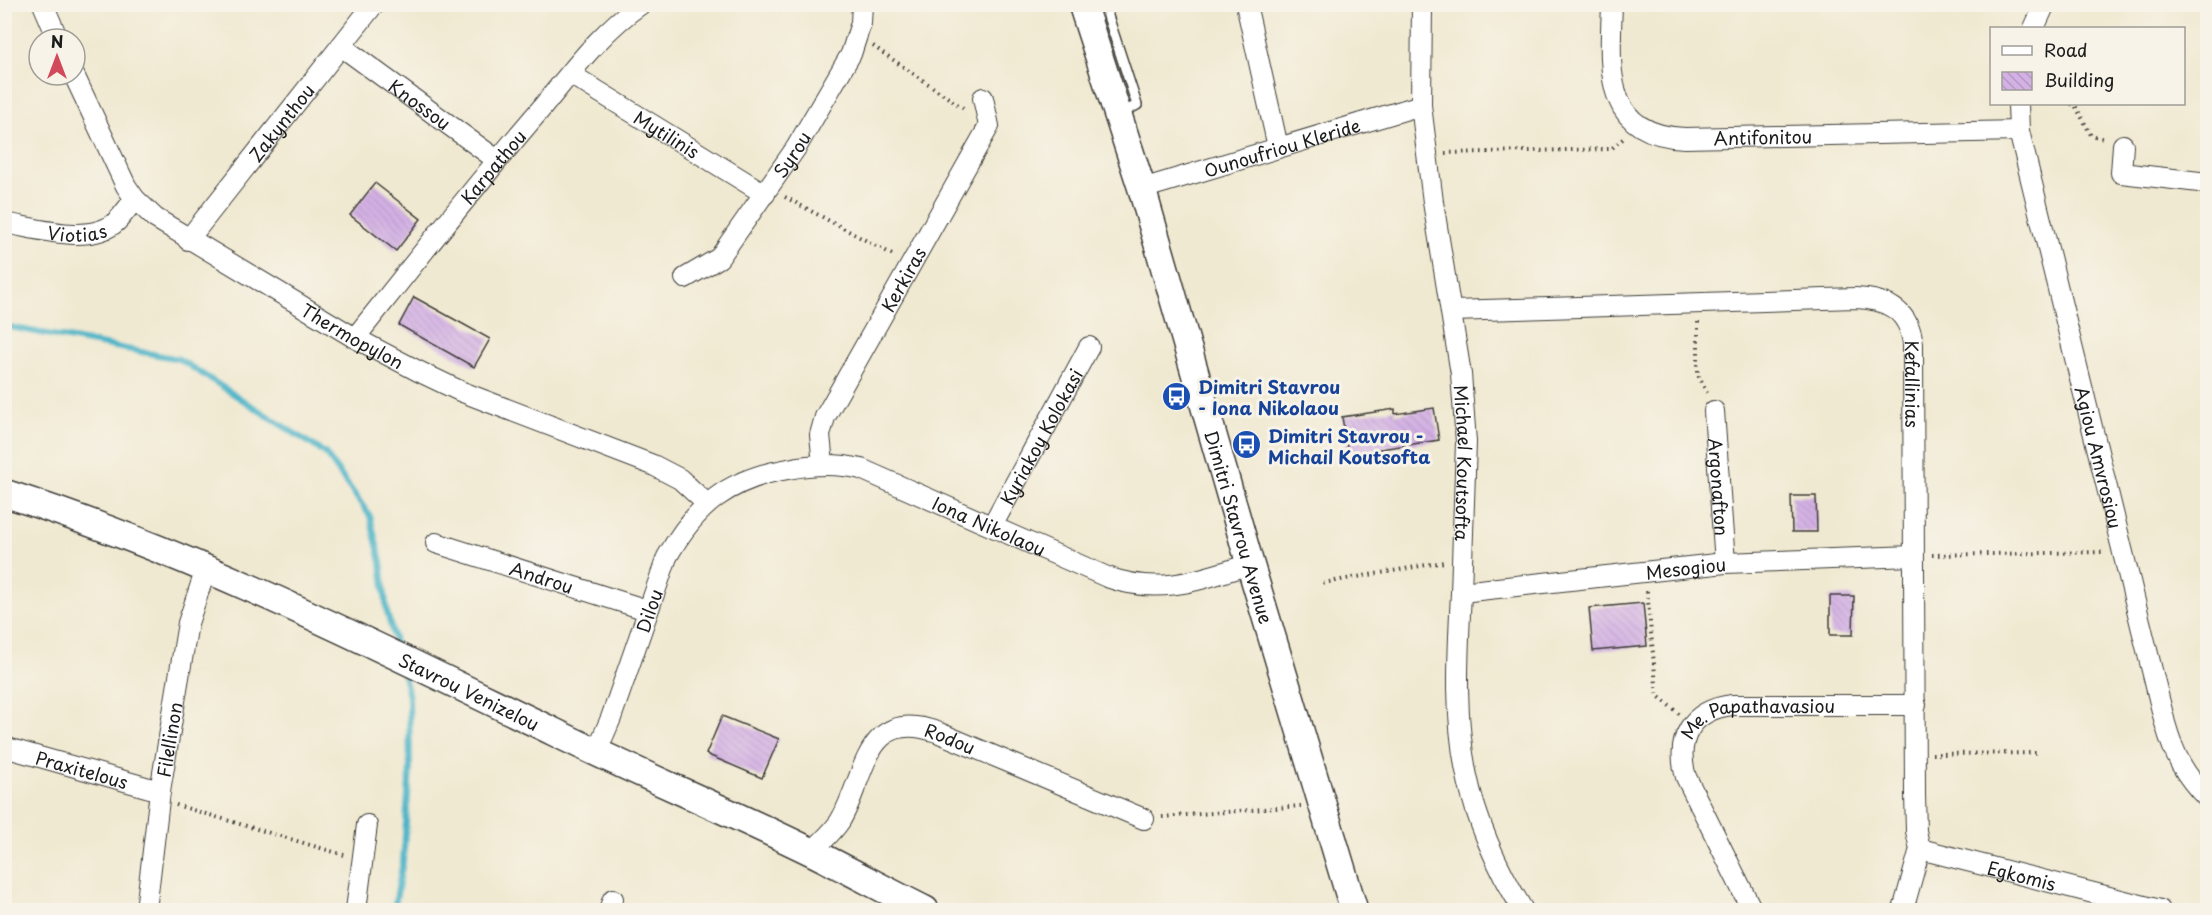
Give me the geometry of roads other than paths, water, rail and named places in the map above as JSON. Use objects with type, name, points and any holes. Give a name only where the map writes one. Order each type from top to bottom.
[{"type":"street","points":[[43,4],[53,27]]},
{"type":"street","name":"Zakynthou","points":[[188,240],[374,4]]},
{"type":"street","name":"Karpathou","points":[[355,338],[497,160],[570,74],[607,32],[641,4]]},
{"type":"street","name":"Syrou","points":[[685,278],[719,258],[767,191],[844,68],[858,36],[862,4]]},
{"type":"street","name":"Dimitri Stavrou Avenue","points":[[1082,4],[1142,189],[1250,564],[1354,910]]},
{"type":"street","points":[[1246,4],[1278,147]]},
{"type":"street","name":"Michael Koutsofta","points":[[1422,4],[1421,105],[1426,153],[1465,406],[1466,442],[1458,704],[1467,778],[1490,848],[1523,910]]},
{"type":"street","name":"Antifonitou","points":[[1612,4],[1610,64],[1614,89],[1624,110],[1639,125],[1665,136],[1685,138],[2019,131]]},
{"type":"street","points":[[2034,27],[2045,4]]},
{"type":"street","name":"Knossou","points":[[341,46],[497,160]]},
{"type":"street","name":"Mytilinis","points":[[570,74],[767,191]]},
{"type":"street","name":"Thermopylon","points":[[79,87],[115,165],[135,199],[155,218],[188,240],[355,338],[460,391],[653,465],[680,479],[707,504]]},
{"type":"street","name":"Kerkiras","points":[[823,464],[820,435],[825,417],[989,126],[983,98]]},
{"type":"street","name":"Ounoufriou Kleride","points":[[1142,189],[1421,105]]},
{"type":"street","name":"Agiou Amvrosiou","points":[[2018,105],[2019,131],[2170,742],[2186,776],[2208,799]]},
{"type":"street","points":[[2124,145],[2121,173],[2208,183]]},
{"type":"street","name":"Viotias","points":[[4,223],[66,233],[90,233],[100,231],[117,221],[135,199]]},
{"type":"street","name":"Kefallinias","points":[[1452,311],[1865,298],[1890,304],[1904,318],[1912,335],[1913,344],[1916,831],[1920,849],[1903,910]]},
{"type":"street","name":"Kyriakoy Kolokasi","points":[[992,526],[1089,347]]},
{"type":"street","name":"Argonafton","points":[[1714,411],[1725,563]]},
{"type":"street","name":"Iona Nikolaou","points":[[729,487],[781,470],[823,464],[850,466],[875,474],[1107,577],[1142,586],[1182,584],[1250,564]]},
{"type":"street","name":"Dilou","points":[[596,753],[611,718],[647,610],[670,550],[688,523],[729,487]]},
{"type":"street","name":"Stavrou Venizelou","points":[[4,493],[92,523],[206,569],[377,646],[596,753],[811,852],[911,907]]},
{"type":"street","name":"Androu","points":[[436,543],[647,610]]},
{"type":"street","name":"Mesogiou","points":[[1461,592],[1725,563],[1913,556]]},
{"type":"street","name":"Filellinon","points":[[146,910],[159,795],[188,623],[206,569]]},
{"type":"street","name":"Me. Papathavasiou","points":[[1752,910],[1686,777],[1682,745],[1692,725],[1708,711],[1732,705],[1916,705]]},
{"type":"street","name":"Rodou","points":[[811,852],[826,839],[840,821],[871,749],[884,734],[899,727],[917,727],[937,732],[1143,819]]},
{"type":"street","name":"Praxitelous","points":[[4,747],[159,795]]},
{"type":"street","points":[[356,910],[367,825]]},
{"type":"street","name":"Egkomis","points":[[1920,849],[2160,910]]},
{"type":"lane","points":[[1107,4],[1108,16],[1137,105],[1118,115]]},
{"type":"waterway","points":[[4,326],[179,359],[325,453],[370,516],[381,562],[387,612],[396,646]]},
{"type":"waterway","points":[[394,910],[403,861],[410,769],[409,697],[402,667]]},
{"type":"place","name":"Dimitri Stavrou - Iona Nikolaou","points":[[1177,396]]},
{"type":"place","name":"Dimitri Stavrou - Michail Koutsofta","points":[[1247,445]]}]
